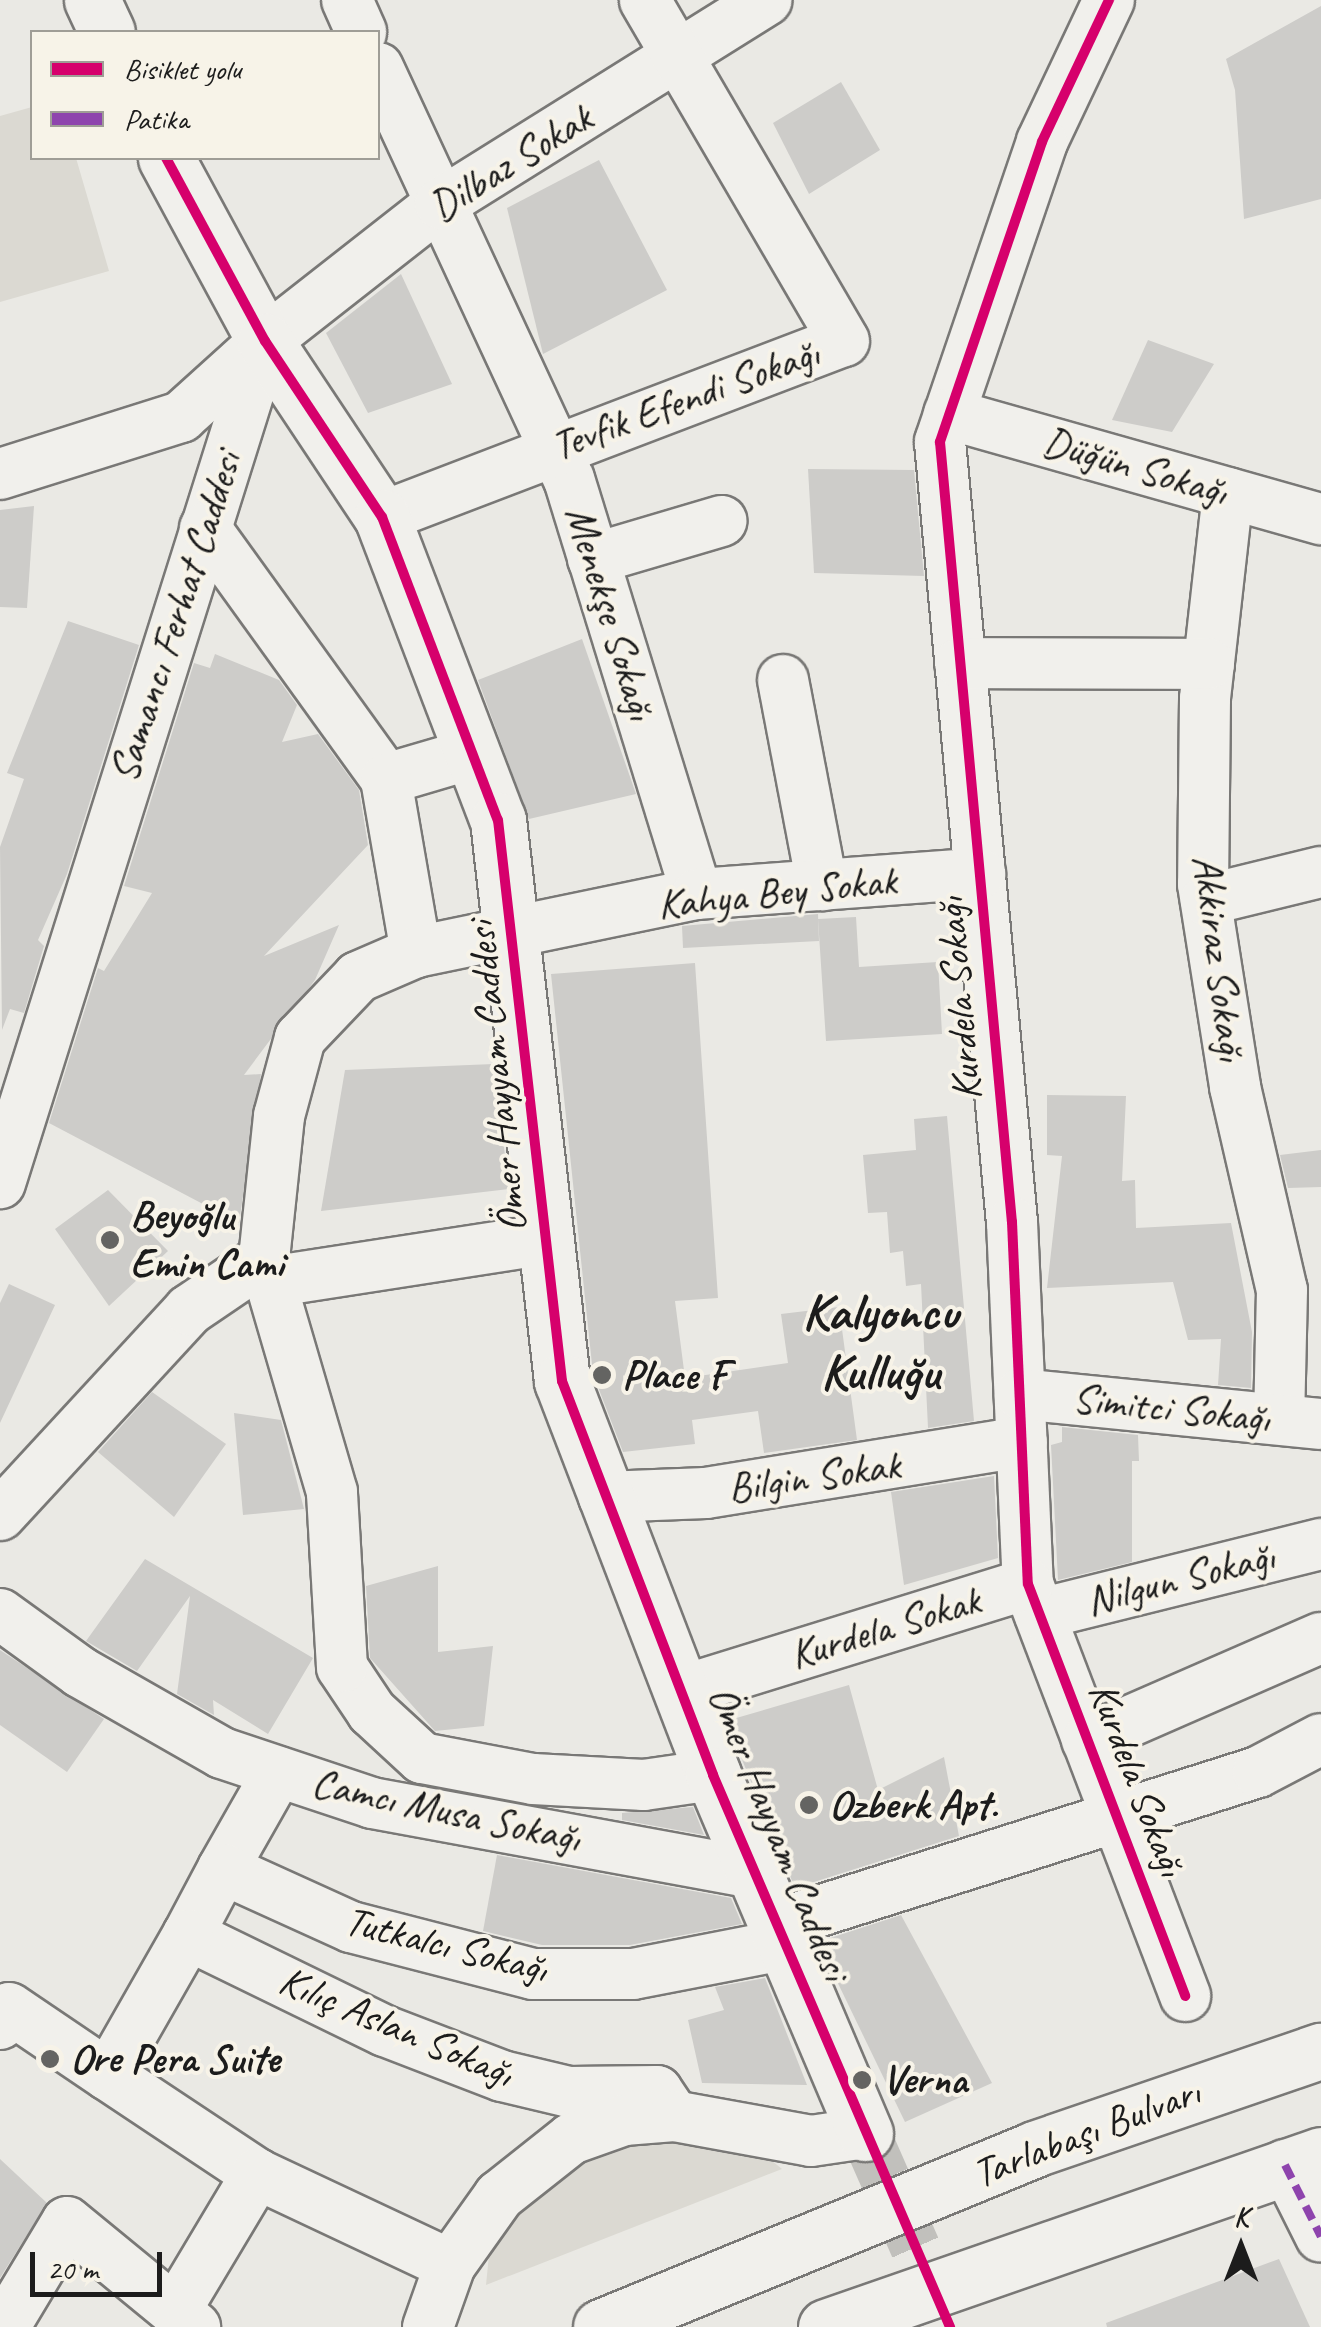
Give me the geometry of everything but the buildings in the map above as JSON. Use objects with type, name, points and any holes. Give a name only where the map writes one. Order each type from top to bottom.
[{"type":"street","points":[[92,0],[106,30]]},
{"type":"street","points":[[346,0],[361,30]]},
{"type":"street","name":"Tevfik Efendi Sokağı","points":[[382,517],[554,448],[844,341],[645,0]]},
{"type":"street","name":"Dilbaz Sokak","points":[[265,341],[440,204],[679,60],[766,0]]},
{"type":"street","name":"Kurdela Sokağı","points":[[1093,9],[1042,142],[940,442],[980,873],[1034,1598],[1185,1996]]},
{"type":"street","name":"Menekşe Sokağı","points":[[380,72],[554,448],[593,559],[697,894]]},
{"type":"street","name":"Ömer Hayyam Caddesi","points":[[167,160],[265,341],[382,517],[498,820],[517,937],[562,1381],[604,1497],[685,1690],[712,1775],[865,2132]]},
{"type":"street","name":"Samancı Ferhat Caddesi","points":[[0,474],[182,417],[265,341]]},
{"type":"street","name":"Samancı Ferhat Caddesi","points":[[0,1183],[10,1094],[205,528],[265,341]]},
{"type":"street","name":"Düğün Sokağı","points":[[949,414],[1321,519]]},
{"type":"street","name":"Akkiraz Sokağı","points":[[1228,494],[1209,664],[1206,900],[1236,1087],[1301,1288],[1300,1421]]},
{"type":"street","points":[[593,559],[721,521]]},
{"type":"street","points":[[205,528],[386,778],[416,952]]},
{"type":"street","points":[[960,663],[1209,664]]},
{"type":"street","points":[[782,680],[822,885]]},
{"type":"street","points":[[386,778],[471,754]]},
{"type":"street","points":[[1206,900],[1321,872]]},
{"type":"street","name":"Kahya Bey Sokak","points":[[267,1270],[278,1116],[300,1038],[358,976],[416,952],[517,937],[697,894],[980,873]]},
{"type":"street","points":[[0,1515],[189,1310],[267,1270],[547,1239]]},
{"type":"street","points":[[267,1270],[332,1492],[342,1667],[372,1712],[422,1758],[440,1762],[533,1778],[644,1785],[712,1775]]},
{"type":"street","name":"Simitci Sokağı","points":[[1021,1418],[1300,1421]]},
{"type":"street","name":"Bilgin Sokak","points":[[604,1497],[706,1493],[1021,1418]]},
{"type":"street","name":"Nilgun Sokağı","points":[[1034,1598],[1321,1544]]},
{"type":"street","name":"Kurdela Sokak","points":[[685,1690],[1034,1598]]},
{"type":"street","name":"Camcı Musa Sokağı","points":[[0,1614],[80,1672],[222,1753],[372,1803],[753,1873]]},
{"type":"street","points":[[1087,1740],[1321,1638]]},
{"type":"street","name":"Tutkalcı Sokağı","points":[[223,1869],[351,1926],[533,1974],[633,1974],[783,1934],[1116,1817],[1258,1772],[1321,1738]]},
{"type":"street","points":[[124,2086],[188,1935],[278,1772]]},
{"type":"street","name":"Kılıç Aslan Sokağı","points":[[188,1935],[384,2032],[502,2076],[570,2092],[657,2091],[674,2116]]},
{"type":"street","points":[[0,2024],[9,2008],[258,2174],[450,2265]]},
{"type":"street","name":"Tarlabaşı Bulvarı","points":[[602,2327],[1064,2138],[1321,2051]]},
{"type":"street","name":"Kılıç Aslan Sokağı","points":[[428,2327],[450,2265],[500,2196],[571,2139],[624,2120],[674,2116],[812,2142],[865,2132]]},
{"type":"street","points":[[826,2327],[1303,2160],[1321,2237]]},
{"type":"street","points":[[4,2327],[66,2222],[185,2319],[258,2174]]},
{"type":"shaded area","points":[[30,108],[30,160],[77,160],[109,271],[0,302],[0,116]]},
{"type":"shaded area","points":[[750,2143],[782,2169],[486,2285],[489,2255],[541,2175],[617,2144]]},
{"type":"tunnel","points":[[865,2133],[950,2327]]},
{"type":"marked path","points":[[1285,2165],[1321,2237]]},
{"type":"cycle path","points":[[1109,0],[1042,142],[940,442],[1012,1222],[1028,1584],[1185,1996]]},
{"type":"cycle path","points":[[167,160],[265,341],[382,517],[498,820],[562,1381],[713,1775],[950,2327]]},
{"type":"place","name":"Beyoğlu Emin Cami","points":[[110,1240]]},
{"type":"place","name":"Place F","points":[[602,1375]]},
{"type":"place","name":"Ozberk Apt.","points":[[809,1805]]},
{"type":"place","name":"Ore Pera Suite","points":[[50,2059]]},
{"type":"place","name":"Verna","points":[[862,2080]]},
{"type":"district","name":"Kalyoncu Kulluğu","points":[[880,1343]]}]
